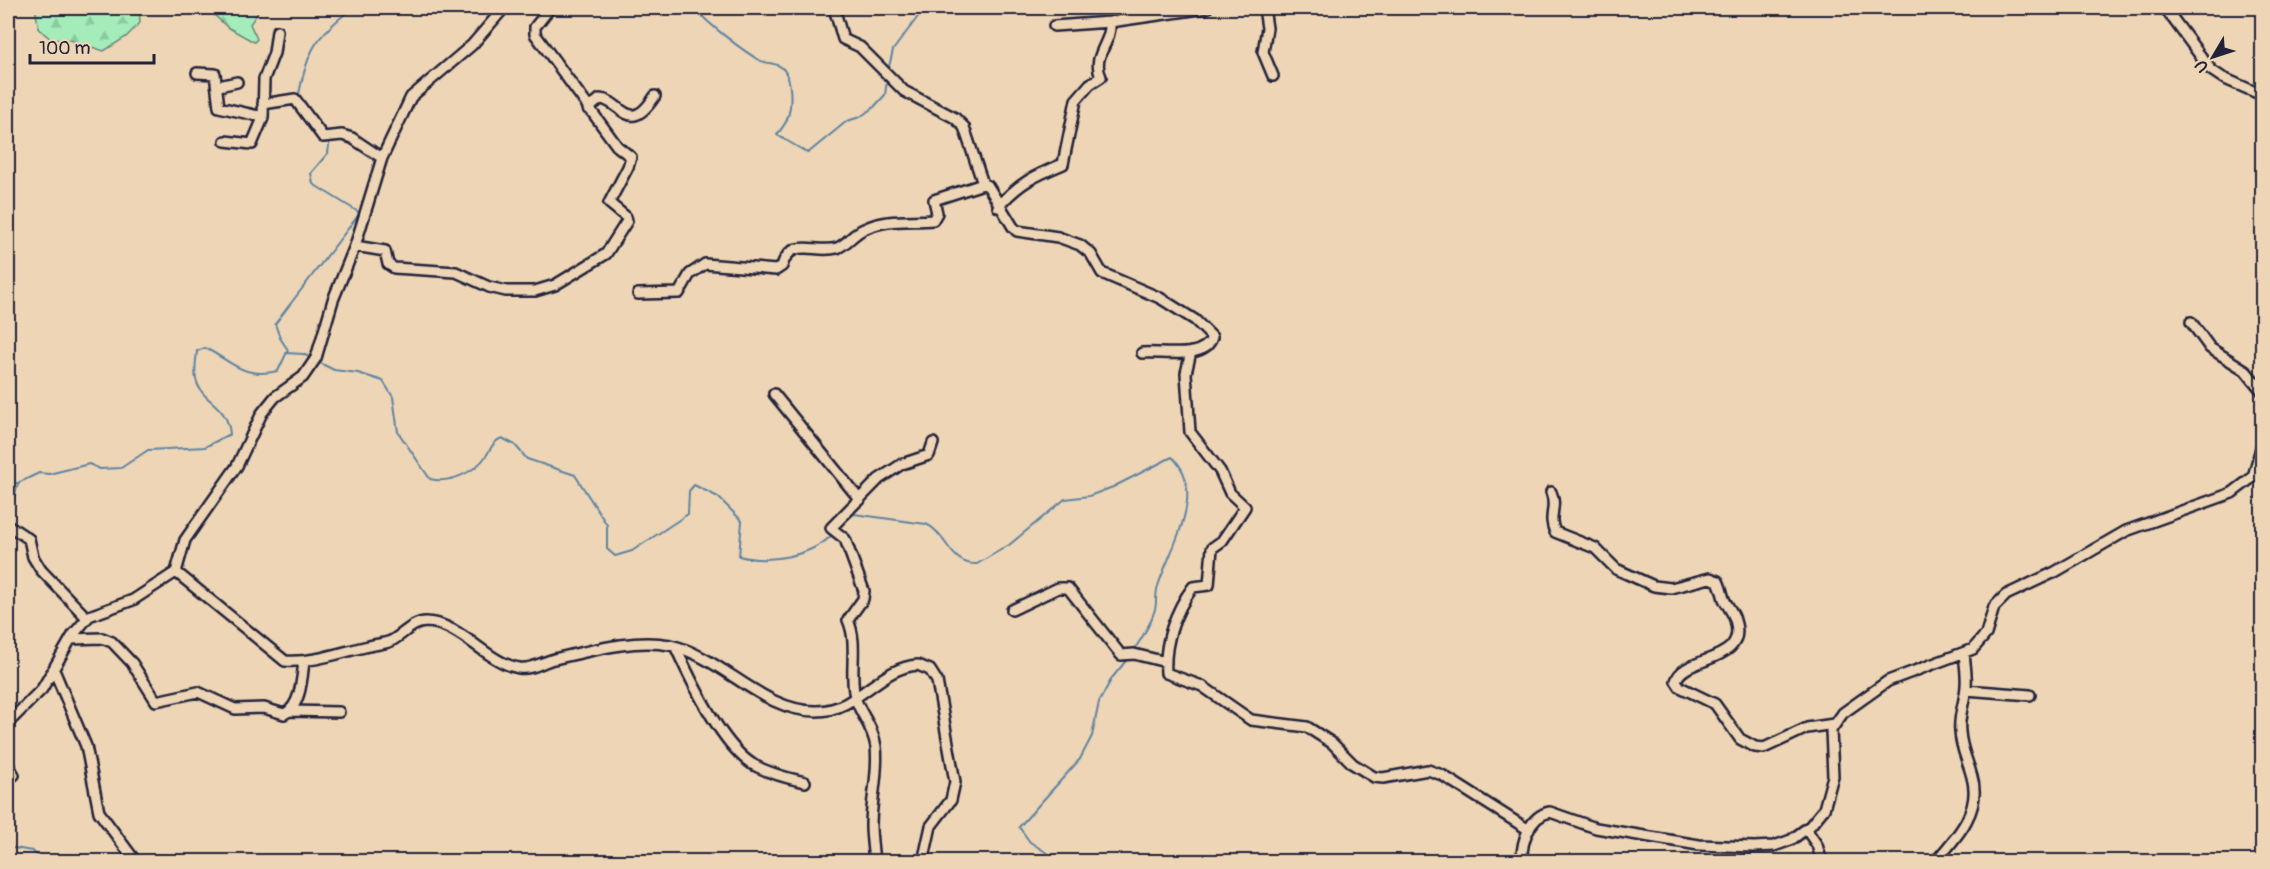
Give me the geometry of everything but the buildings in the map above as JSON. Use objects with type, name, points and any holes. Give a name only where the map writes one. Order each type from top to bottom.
[{"type":"street","points":[[8,723],[42,689],[71,639],[87,618],[96,612],[133,600],[176,573],[184,540],[237,466],[267,406],[310,369],[316,358],[333,300],[355,246],[382,158],[413,93],[472,45],[504,8]]},
{"type":"street","points":[[355,246],[385,251],[388,264],[394,268],[456,272],[506,291],[535,291],[565,279],[606,254],[627,221],[624,215],[609,203],[628,168],[631,157],[617,147],[535,34],[535,27],[550,8]]},
{"type":"street","points":[[834,8],[842,38],[857,44],[910,96],[955,118],[964,127],[983,184],[987,186],[998,207],[1017,231],[1058,237],[1080,245],[1091,254],[1102,273],[1109,278],[1153,295],[1195,320],[1211,334],[1212,339],[1204,348],[1191,352],[1142,353]]},
{"type":"street","points":[[1054,26],[1110,22],[1207,8]]},
{"type":"street","points":[[1264,8],[1267,28],[1263,52],[1273,76]]},
{"type":"street","points":[[2165,8],[2211,70],[2223,78],[2262,95]]},
{"type":"street","points":[[998,207],[1015,188],[1031,177],[1063,164],[1076,100],[1090,84],[1101,77],[1097,57],[1107,39],[1110,22]]},
{"type":"street","points":[[225,141],[250,146],[263,117],[264,79],[274,53],[277,31]]},
{"type":"street","points":[[197,73],[214,73],[219,86],[219,107],[263,117]]},
{"type":"street","points":[[219,86],[237,82]]},
{"type":"street","points":[[588,109],[600,99],[605,99],[621,113],[631,114],[643,111],[655,96]]},
{"type":"street","points":[[263,104],[295,99],[326,137],[342,135],[352,138],[382,158]]},
{"type":"street","points":[[638,294],[679,293],[690,274],[705,264],[776,270],[782,266],[784,255],[791,250],[837,248],[863,229],[892,220],[933,220],[937,213],[934,200],[983,184]]},
{"type":"street","points":[[2191,322],[2210,348],[2245,370],[2262,391]]},
{"type":"street","points":[[1191,352],[1186,373],[1190,432],[1220,471],[1227,489],[1245,507],[1222,541],[1212,548],[1209,584],[1193,587],[1179,609],[1170,634],[1166,662],[1167,675],[1188,679],[1202,686],[1251,720],[1307,727],[1332,743],[1353,765],[1374,777],[1383,778],[1428,770],[1442,775],[1529,830]]},
{"type":"street","points":[[774,394],[860,500]]},
{"type":"street","points":[[874,861],[871,824],[876,768],[875,745],[872,728],[855,700],[852,657],[854,637],[848,618],[862,599],[864,591],[845,539],[831,528],[879,479],[892,470],[929,455],[933,443]]},
{"type":"street","points":[[1522,861],[1529,830],[1538,817],[1553,812],[1596,828],[1699,845],[1774,846],[1791,840],[1806,829],[1824,809],[1833,776],[1831,739],[1834,724],[1843,713],[1888,681],[1964,654],[1986,634],[1994,607],[2006,595],[2055,572],[2126,531],[2232,493],[2253,477],[2262,444]]},
{"type":"street","points":[[1551,492],[1555,502],[1551,520],[1555,532],[1595,548],[1611,566],[1623,573],[1654,586],[1671,588],[1710,578],[1718,581],[1735,620],[1734,638],[1723,653],[1688,668],[1680,673],[1676,681],[1680,687],[1714,704],[1740,739],[1755,747],[1764,748],[1807,728],[1834,724]]},
{"type":"street","points":[[8,525],[29,539],[33,557],[41,570],[87,618]]},
{"type":"street","points":[[176,573],[277,657],[285,661],[304,661],[388,642],[413,626],[425,622],[446,627],[504,662],[520,668],[618,645],[668,645],[721,668],[778,702],[802,709],[827,711],[855,700],[890,674],[911,665],[930,670],[937,681],[955,782],[951,800],[931,826],[922,861]]},
{"type":"street","points":[[1012,610],[1058,588],[1068,588],[1121,655],[1134,654],[1166,662]]},
{"type":"street","points":[[71,639],[102,638],[112,642],[132,663],[156,702],[198,692],[235,709],[264,708],[284,714],[290,711],[339,712]]},
{"type":"street","points":[[676,648],[709,709],[735,749],[751,763],[768,771],[805,782]]},
{"type":"street","points":[[1936,861],[1967,821],[1975,801],[1975,787],[1961,747],[1959,731],[1959,717],[1966,690],[1964,654]]},
{"type":"street","points":[[290,711],[299,691],[304,661]]},
{"type":"street","points":[[54,670],[86,746],[99,812],[136,861]]},
{"type":"street","points":[[1966,690],[2030,695]]},
{"type":"street","points":[[8,764],[14,775]]},
{"type":"street","points":[[1806,829],[1817,845],[1822,861]]},
{"type":"green space","points":[[35,8],[139,8],[140,23],[126,37],[104,51],[67,39],[52,40],[39,29]]},
{"type":"green space","points":[[200,8],[261,8],[250,24],[257,39],[254,42],[227,27],[211,12]]},
{"type":"waterway","points":[[298,99],[309,56],[321,36],[353,8]]},
{"type":"waterway","points":[[696,8],[715,28],[744,50],[762,61],[778,65],[785,71],[789,84],[790,107],[786,121],[777,135],[808,153],[847,121],[860,117],[874,107],[885,95],[887,80]]},
{"type":"waterway","points":[[888,71],[893,50],[923,10],[929,8]]},
{"type":"waterway","points":[[317,121],[327,133]]},
{"type":"waterway","points":[[8,483],[18,483],[39,473],[49,474],[89,464],[100,469],[121,468],[148,450],[205,447],[230,434],[224,415],[199,387],[195,373],[197,351],[205,348],[246,371],[255,373],[278,371],[288,350],[275,324],[360,213],[313,184],[311,173],[328,153],[330,138]]},
{"type":"waterway","points":[[286,353],[303,354],[313,359]]},
{"type":"waterway","points":[[318,362],[334,370],[358,373],[383,381],[393,397],[398,432],[430,479],[446,480],[469,472],[481,462],[494,443],[502,438],[515,445],[527,459],[575,475],[607,525],[607,549],[615,556],[632,551],[688,514],[689,491],[694,485],[718,497],[742,521],[739,556],[763,559],[802,553],[824,542],[833,534]]},
{"type":"waterway","points":[[836,529],[854,514],[926,524],[939,534],[960,560],[977,564],[1009,545],[1065,499],[1089,496],[1113,487],[1172,457],[1182,471],[1187,486],[1187,503],[1183,521],[1157,589],[1153,615],[1134,650]]},
{"type":"waterway","points":[[8,518],[18,484]]},
{"type":"waterway","points":[[1061,862],[1030,842],[1019,827],[1080,759],[1092,736],[1099,702],[1112,678],[1129,657]]},
{"type":"waterway","points":[[8,847],[32,851],[46,862]]}]
